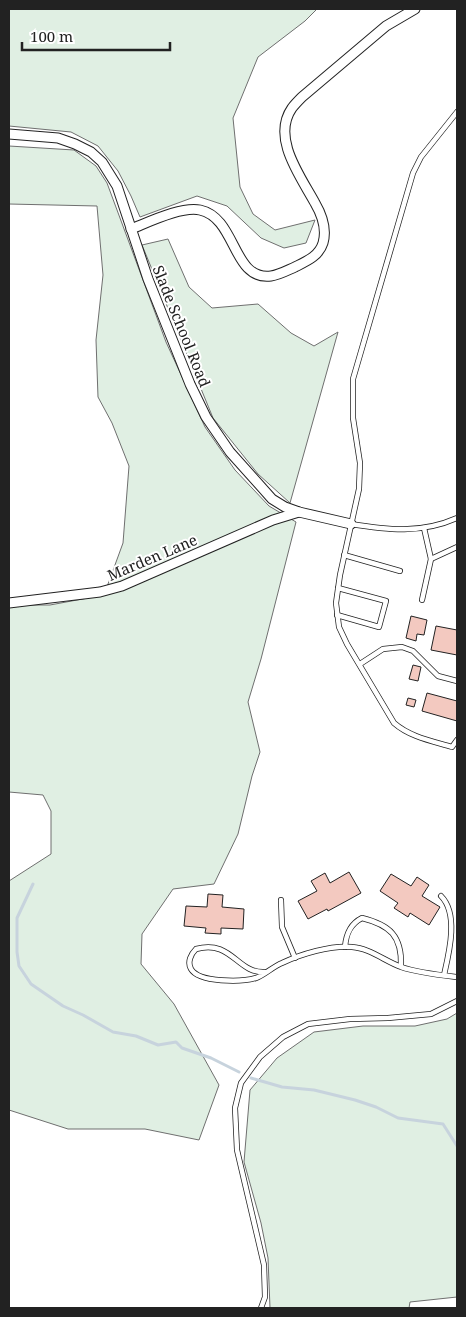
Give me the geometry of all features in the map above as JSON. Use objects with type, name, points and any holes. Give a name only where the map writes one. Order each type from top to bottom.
[{"type":"street","points":[[131,229],[183,211],[201,210],[218,219],[225,227],[240,258],[248,269],[257,274],[272,276],[314,257],[323,243],[324,225],[320,211],[286,144],[285,130],[291,109],[302,96],[386,26],[415,9]]},
{"type":"street","name":"Slade School Road","points":[[9,134],[58,138],[91,152],[102,162],[117,186],[155,296],[190,384],[206,417],[230,452],[272,499],[285,507],[351,524]]},
{"type":"street","name":"Marden Lane","points":[[9,603],[100,592],[122,586],[273,520],[299,512]]},
{"type":"lane","points":[[457,112],[421,157],[413,173],[353,379],[353,418],[360,463],[359,489],[338,588],[337,615],[339,627],[346,644],[360,664],[389,716],[400,728],[413,735],[452,748],[457,740]]},
{"type":"lane","points":[[351,524],[389,530],[424,528],[457,518]]},
{"type":"lane","points":[[422,600],[431,559],[424,528]]},
{"type":"lane","points":[[431,559],[457,547]]},
{"type":"lane","points":[[344,556],[400,571]]},
{"type":"lane","points":[[337,615],[379,627],[386,601],[338,588]]},
{"type":"lane","points":[[360,664],[382,649],[402,647],[413,651],[438,676],[457,681]]},
{"type":"lane","points":[[441,896],[447,902],[451,914],[449,950],[444,976]]},
{"type":"lane","points":[[281,900],[282,927],[295,958]]},
{"type":"lane","points":[[345,947],[348,932],[356,922],[362,918],[379,923],[390,930],[396,938],[400,948],[401,966]]},
{"type":"lane","points":[[265,972],[250,970],[229,954],[215,947],[205,946],[196,949],[189,965],[192,971],[202,978],[242,980],[257,978],[265,972],[311,952],[345,947],[361,949],[401,966],[444,976],[457,977]]},
{"type":"lane","points":[[261,1308],[265,1297],[264,1265],[237,1150],[235,1108],[241,1083],[260,1058],[277,1042],[308,1024],[350,1019],[431,1014],[457,1001]]},
{"type":"green space","points":[[9,9],[317,9],[305,21],[258,57],[233,118],[240,187],[253,214],[275,230],[315,220],[306,243],[284,248],[261,238],[227,206],[197,196],[140,217],[118,171],[98,146],[71,132],[9,126]]},
{"type":"green space","points":[[9,146],[74,150],[96,166],[107,183],[166,342],[205,427],[235,470],[269,506],[296,522],[248,702],[260,752],[252,776],[238,834],[214,884],[173,889],[142,934],[141,964],[174,1004],[219,1085],[199,1140],[145,1129],[68,1129],[9,1110],[9,881],[51,854],[51,811],[43,795],[9,792],[9,605],[50,605],[104,595],[123,543],[129,466],[112,423],[98,397],[96,340],[103,275],[97,206],[9,204]]},
{"type":"green space","points":[[168,239],[189,287],[212,308],[258,304],[291,333],[314,346],[338,332],[290,503],[258,474],[213,418],[142,245]]},
{"type":"green space","points":[[457,1013],[457,1297],[410,1302],[409,1308],[270,1308],[268,1258],[261,1223],[244,1162],[250,1090],[277,1058],[314,1032],[363,1026],[415,1026],[447,1019]]},
{"type":"building","points":[[411,616],[427,620],[424,635],[417,634],[416,641],[406,638]]},
{"type":"building","points":[[436,626],[457,630],[457,655],[431,650]]},
{"type":"building","points":[[413,665],[421,667],[418,681],[409,679]]},
{"type":"building","points":[[427,693],[457,701],[457,721],[422,711]]},
{"type":"building","points":[[408,698],[416,700],[414,707],[406,705]]},
{"type":"building","points":[[349,872],[361,893],[328,911],[327,909],[308,919],[298,901],[317,891],[311,881],[325,873],[330,883]]},
{"type":"building","points":[[391,874],[411,886],[417,877],[429,885],[422,896],[440,907],[429,925],[410,913],[408,917],[394,908],[398,903],[380,891]]},
{"type":"building","points":[[208,894],[223,895],[222,907],[244,909],[243,929],[221,928],[221,934],[205,933],[206,928],[184,926],[186,906],[207,907]]},
{"type":"waterway","points":[[33,884],[17,918],[19,966],[31,984],[63,1006],[113,1032],[136,1036],[158,1045],[176,1042],[182,1048],[211,1058],[239,1072]]},
{"type":"waterway","points":[[251,1078],[282,1087],[314,1090],[355,1100],[376,1107],[398,1118],[443,1124],[457,1146]]}]
